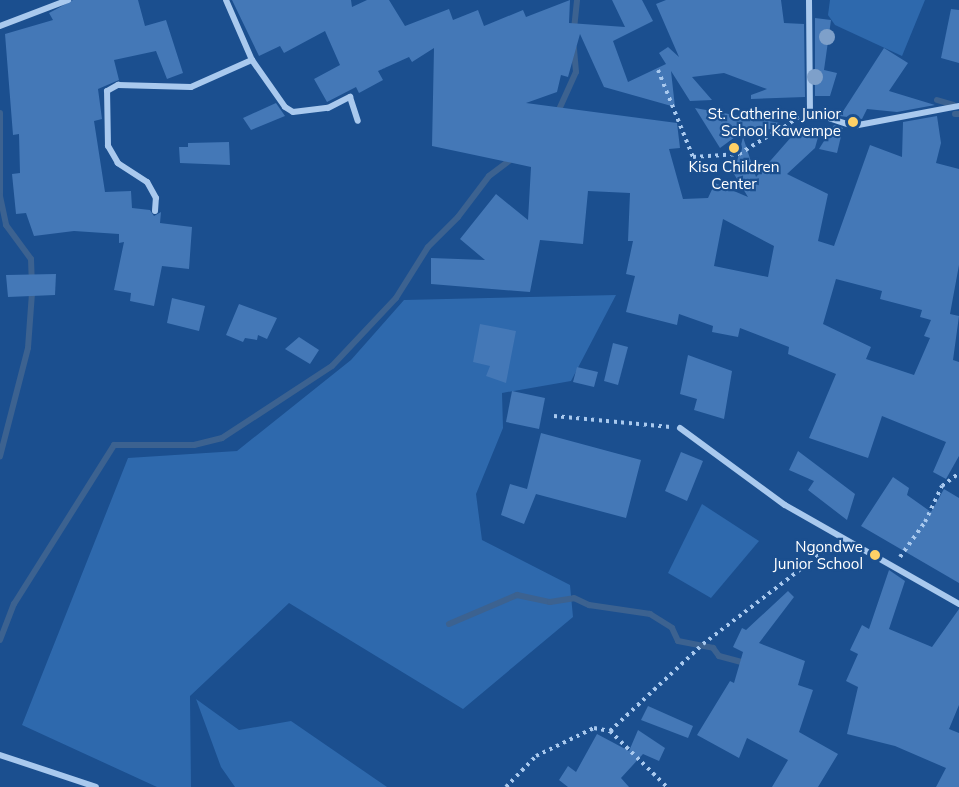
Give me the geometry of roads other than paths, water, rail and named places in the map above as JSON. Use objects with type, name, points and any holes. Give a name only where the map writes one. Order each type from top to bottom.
[{"type":"street","points":[[0,26],[68,0]]},
{"type":"street","points":[[226,0],[252,60],[293,112],[328,108],[350,97],[358,121]]},
{"type":"street","points":[[809,0],[810,112],[853,126],[959,106]]},
{"type":"street","points":[[155,211],[156,198],[147,182],[118,163],[108,146],[107,91],[118,85],[191,87],[252,60]]},
{"type":"street","points":[[680,428],[753,484],[840,540],[959,604]]},
{"type":"street","points":[[0,755],[96,787]]},
{"type":"waterway","points":[[574,29],[577,0]]},
{"type":"waterway","points":[[557,114],[576,72],[574,48]]},
{"type":"waterway","points":[[937,100],[953,105]]},
{"type":"waterway","points":[[0,113],[0,196],[6,225],[31,259],[32,293],[28,348],[0,456]]},
{"type":"waterway","points":[[0,640],[14,604],[114,445],[194,445],[222,438],[332,366],[396,298],[428,247],[458,217],[489,176],[513,158]]},
{"type":"waterway","points":[[449,624],[517,595],[550,602],[574,598],[589,605],[650,614],[672,628],[678,641],[713,648],[719,656],[748,664]]},
{"type":"place","name":"St. Catherine Junior School Kawempe","points":[[853,122]]},
{"type":"place","name":"Kisa Children Center","points":[[734,148]]},
{"type":"place","name":"Ngondwe Junior School","points":[[875,555]]}]
